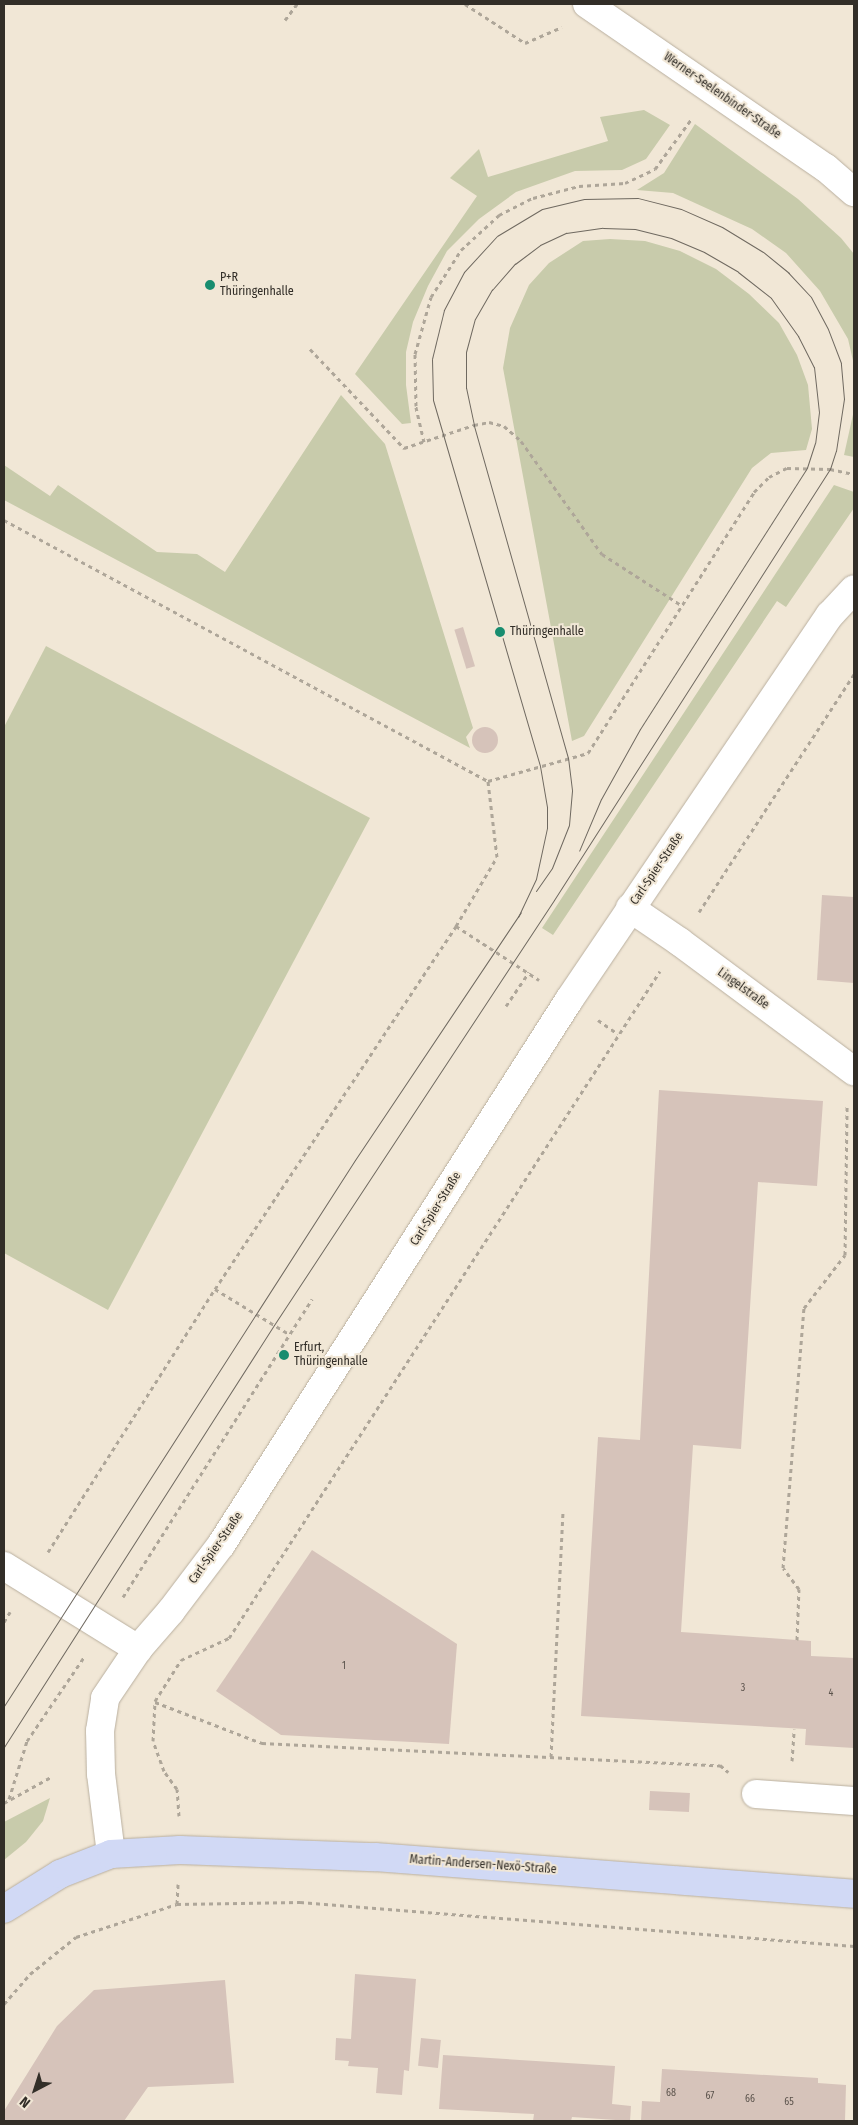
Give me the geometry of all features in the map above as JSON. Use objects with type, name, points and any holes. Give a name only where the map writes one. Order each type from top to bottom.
[{"type":"main road","name":"Martin-Andersen-Nexö-Straße","points":[[4,1909],[60,1874],[111,1854],[180,1850],[375,1856],[854,1894]]},
{"type":"street","name":"Werner-Seelenbinder-Straße","points":[[593,8],[826,168],[854,192]]},
{"type":"street","name":"Carl-Spier-Straße","points":[[111,1854],[101,1774],[100,1731],[105,1698],[138,1649],[171,1611],[220,1545],[569,1000],[630,908],[830,615],[854,589]]},
{"type":"street","name":"Lingelstraße","points":[[630,908],[680,942],[851,1068]]},
{"type":"street","points":[[4,1566],[138,1649]]},
{"type":"street","points":[[756,1794],[854,1801]]},
{"type":"path","points":[[285,20],[297,4]]},
{"type":"path","points":[[465,4],[525,44],[593,8]]},
{"type":"path","points":[[424,442],[416,406],[415,354],[431,296],[461,250],[499,215],[533,198],[580,186],[625,182],[655,169],[713,89]]},
{"type":"path","points":[[310,349],[404,448],[489,422],[504,426],[520,441],[602,554],[681,605]]},
{"type":"path","points":[[4,520],[488,781],[588,753],[754,492],[769,476],[787,468],[830,469],[854,474]]},
{"type":"path","points":[[177,1904],[180,1850],[178,1789],[164,1771],[153,1741],[155,1701],[181,1660],[229,1638],[854,674]]},
{"type":"path","points":[[4,1622],[215,1289],[456,926],[497,857],[488,781]]},
{"type":"path","points":[[456,926],[528,972],[506,1006]]},
{"type":"path","points":[[797,1640],[799,1590],[783,1568],[804,1308],[845,1255],[851,1068]]},
{"type":"path","points":[[215,1289],[289,1334]]},
{"type":"path","points":[[4,1804],[9,1798],[27,1741],[104,1627],[312,1299]]},
{"type":"path","points":[[550,1757],[563,1511]]},
{"type":"path","points":[[155,1701],[262,1743],[720,1765],[756,1794]]},
{"type":"path","points":[[9,1798],[51,1777]]},
{"type":"path","points":[[4,2004],[30,1974],[76,1938],[177,1904],[300,1902],[854,1946]]},
{"type":"green space","points":[[644,110],[670,125],[646,159],[622,170],[575,171],[516,192],[479,219],[447,251],[428,286],[413,322],[406,352],[406,385],[411,423],[402,424],[355,374],[477,196],[450,178],[479,149],[488,177],[608,141],[600,117]]},
{"type":"green space","points":[[695,124],[798,199],[841,238],[854,254],[854,365],[848,339],[820,291],[786,253],[752,229],[673,193],[637,190],[664,173]]},
{"type":"green space","points":[[610,239],[645,241],[680,251],[716,269],[749,294],[779,323],[797,355],[808,385],[812,429],[806,450],[771,453],[752,468],[584,736],[572,741],[503,368],[510,328],[529,285],[549,263],[583,241]]},
{"type":"green space","points":[[341,395],[385,444],[473,728],[466,737],[470,748],[4,500],[4,465],[50,496],[58,485],[157,552],[197,554],[225,572]]},
{"type":"green space","points":[[854,410],[854,457],[844,455]]},
{"type":"green space","points":[[834,485],[854,492],[854,508],[786,607],[777,601],[553,935],[542,928]]},
{"type":"green space","points":[[46,646],[370,818],[108,1310],[4,1253],[4,727]]},
{"type":"green space","points":[[50,1798],[43,1821],[26,1842],[4,1860],[4,1822]]},
{"type":"building","points":[[463,627],[475,666],[466,669],[454,630]]},
{"type":"building","points":[[485,727],[494,731],[498,740],[494,749],[485,753],[476,749],[472,740],[476,731]]},
{"type":"building","points":[[822,895],[854,897],[854,983],[817,980]]},
{"type":"building","points":[[659,1090],[823,1101],[817,1186],[758,1182],[741,1449],[693,1445],[681,1632],[811,1641],[811,1656],[854,1658],[854,1748],[805,1745],[806,1729],[581,1716],[598,1437],[640,1440]]},
{"type":"building","points":[[312,1550],[457,1644],[449,1744],[281,1735],[216,1691]]},
{"type":"building","points":[[650,1791],[690,1793],[689,1812],[649,1810]]},
{"type":"building","points":[[355,1974],[416,1979],[409,2071],[404,2070],[402,2095],[376,2093],[378,2068],[348,2066],[349,2061],[335,2060],[336,2038],[351,2039]]},
{"type":"building","points":[[225,1980],[234,2083],[148,2087],[124,2121],[4,2121],[4,2111],[57,2026],[94,1990]]},
{"type":"building","points":[[421,2038],[441,2040],[438,2068],[418,2066]]},
{"type":"building","points":[[443,2055],[615,2066],[612,2104],[631,2106],[630,2121],[572,2117],[571,2121],[533,2121],[534,2114],[439,2109]]},
{"type":"building","points":[[662,2069],[818,2078],[818,2083],[846,2085],[845,2121],[641,2121],[642,2101],[660,2102]]},
{"type":"tram line","points":[[4,1747],[274,1325],[554,900],[830,469],[836,451],[844,399],[841,363],[828,329],[811,297],[789,273],[763,252],[722,227],[681,209],[638,198],[584,199],[542,209],[497,236],[464,272],[444,310],[432,359],[433,400],[540,766],[547,807],[547,828],[536,879],[518,917]]},
{"type":"tram line","points":[[536,891],[552,868],[569,825],[572,790],[568,758],[474,425],[466,388],[466,352],[475,319],[492,290],[515,264],[540,245],[566,233],[603,228],[635,229],[671,238],[704,252],[738,272],[771,298],[798,336],[814,367],[819,412],[815,443],[807,468],[640,729],[601,799],[579,851]]},
{"type":"tram line","points":[[4,1706],[355,1160],[521,912]]},
{"type":"place","name":"P+R Thüringenhalle","points":[[210,285]]},
{"type":"place","name":"Thüringenhalle","points":[[500,632]]},
{"type":"place","name":"Erfurt, Thüringenhalle","points":[[284,1355]]}]
